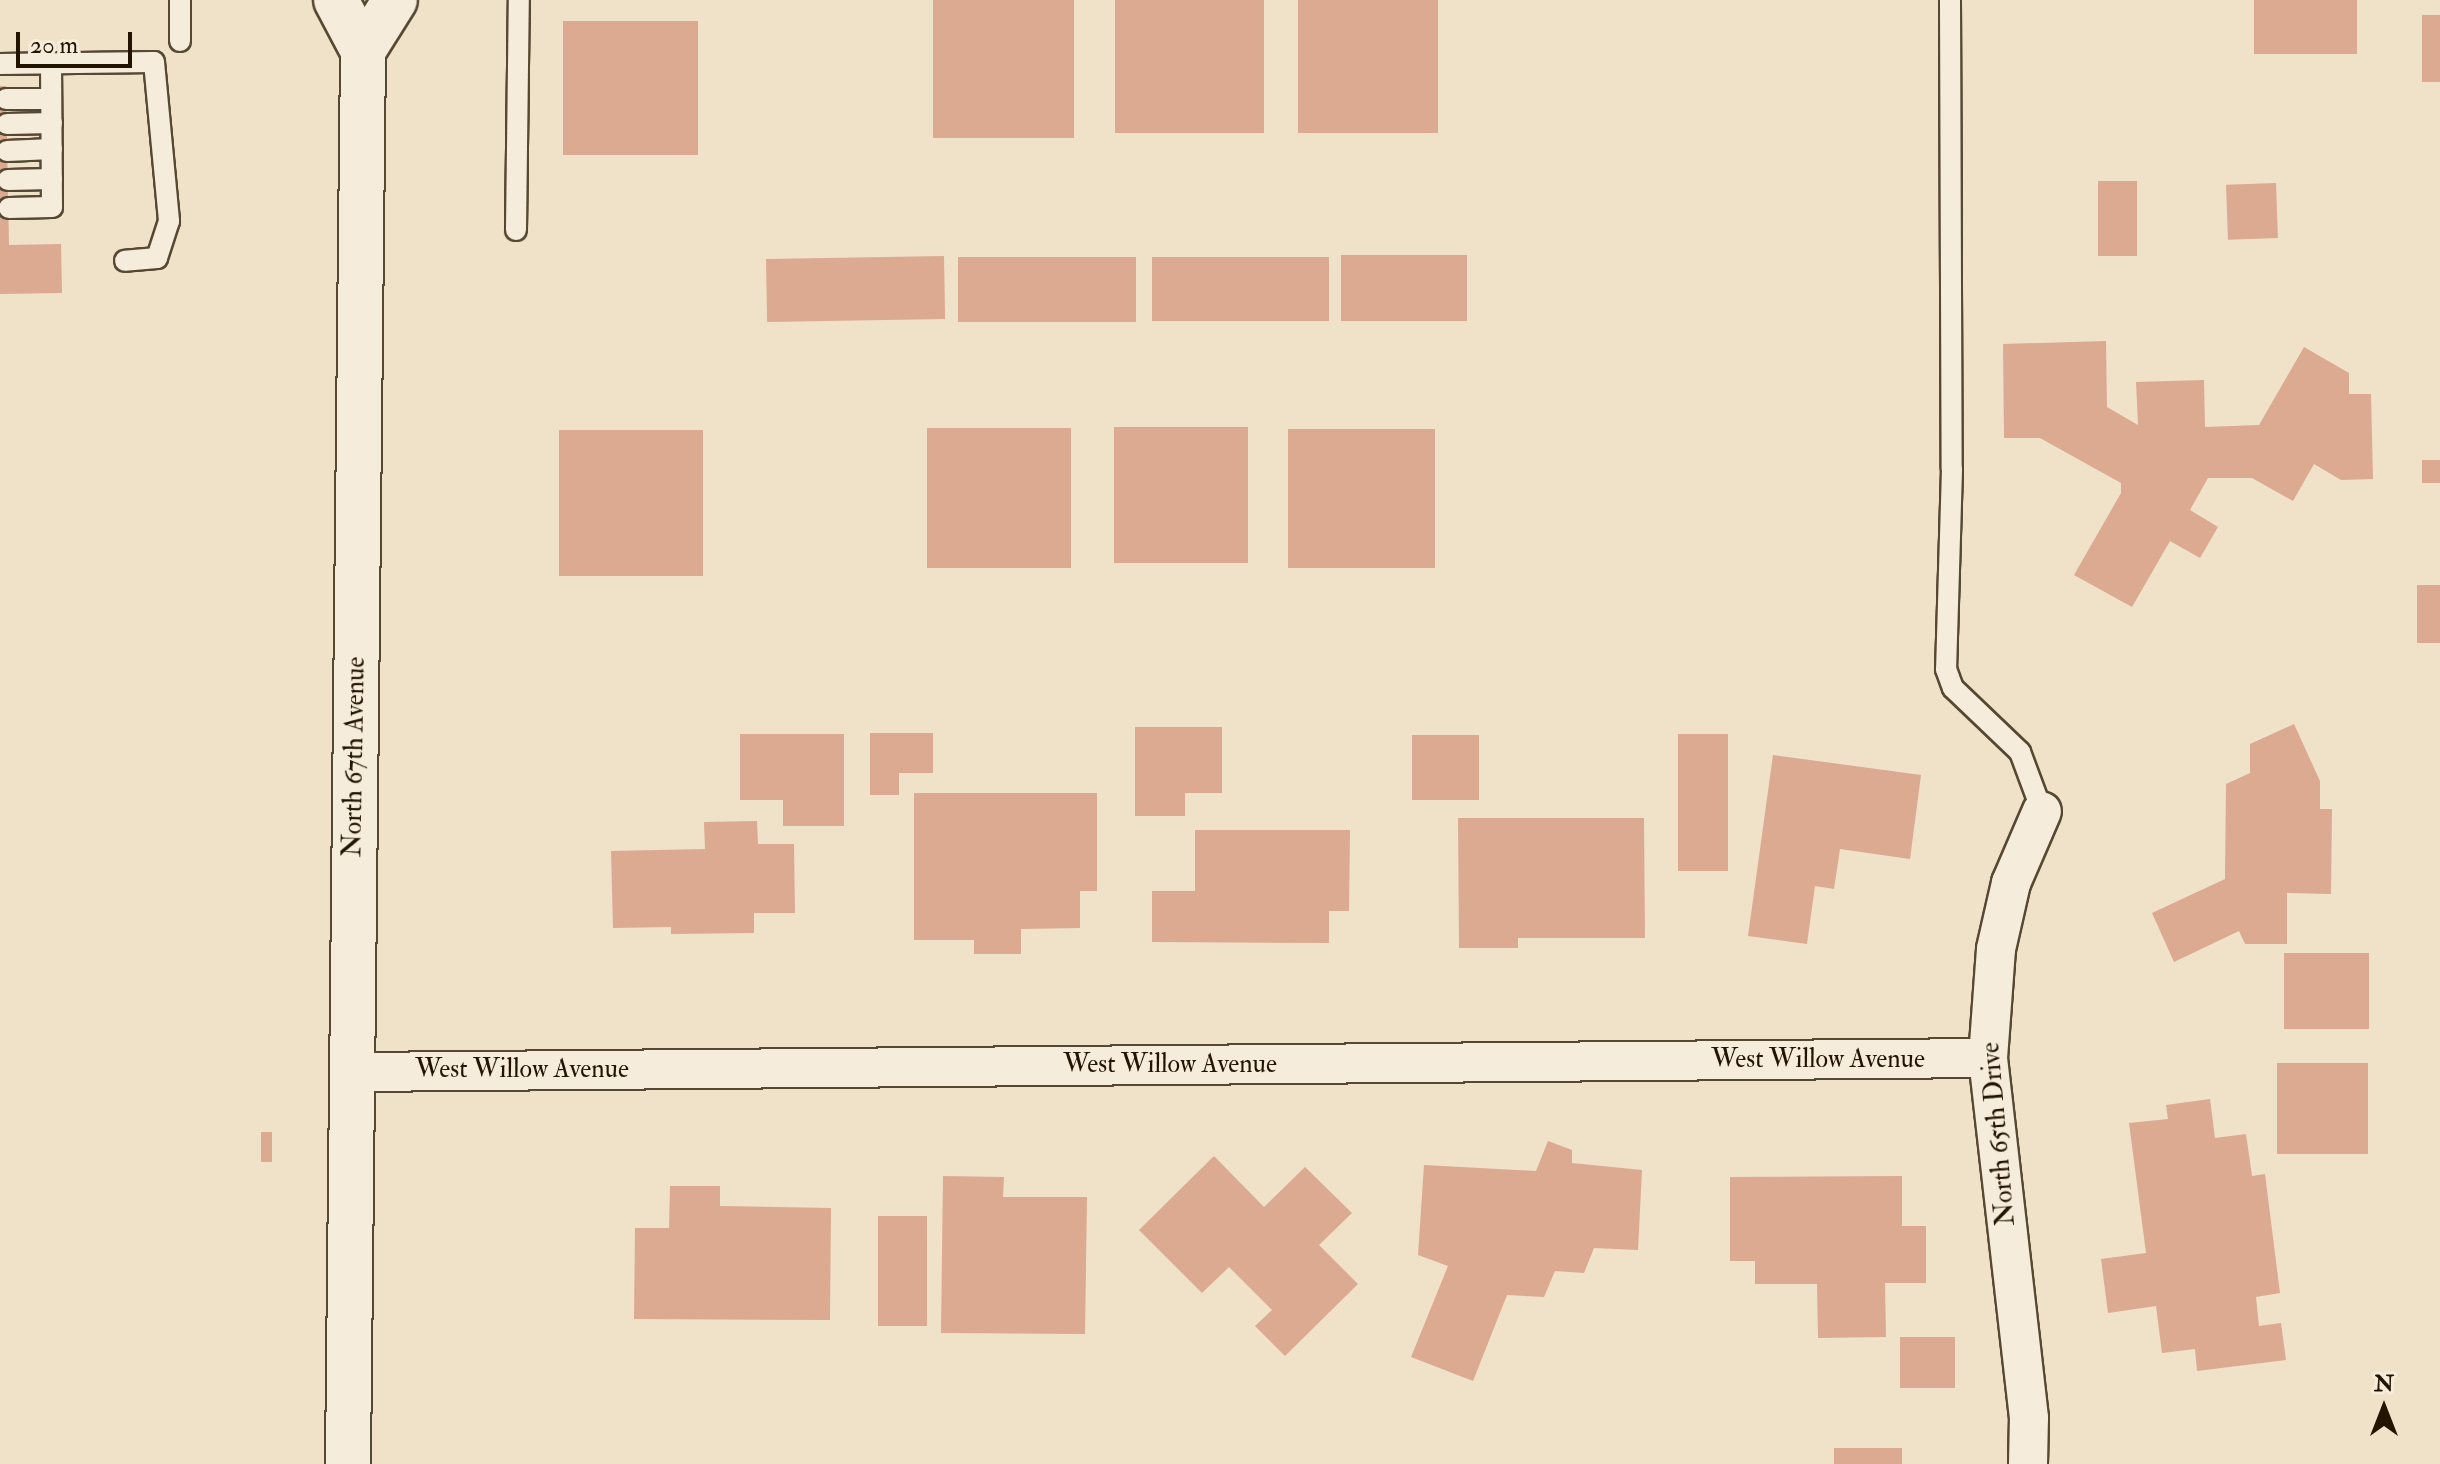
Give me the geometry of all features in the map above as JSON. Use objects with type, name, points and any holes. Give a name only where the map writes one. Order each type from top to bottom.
[{"type":"main road","name":"North 67th Avenue","points":[[336,0],[363,51],[348,1464]]},
{"type":"main road","points":[[363,51],[395,0]]},
{"type":"street","name":"North 65th Drive","points":[[2028,1464],[2029,1418],[1988,1058],[1996,949],[2011,883],[2042,811]]},
{"type":"street","name":"West Willow Avenue","points":[[353,1072],[1988,1058]]},
{"type":"lane","points":[[180,0],[180,41]]},
{"type":"lane","points":[[516,230],[519,0]]},
{"type":"lane","points":[[1950,0],[1952,469],[1946,669],[1953,688],[2020,752],[2042,811]]},
{"type":"lane","points":[[0,64],[154,62],[169,221],[157,258],[125,261]]},
{"type":"lane","points":[[9,208],[52,207],[51,63]]},
{"type":"lane","points":[[6,99],[51,99]]},
{"type":"lane","points":[[7,124],[52,123]]},
{"type":"lane","points":[[7,151],[52,149]]},
{"type":"lane","points":[[8,180],[52,179]]},
{"type":"building","points":[[933,0],[1074,0],[1074,138],[933,138]]},
{"type":"building","points":[[1115,0],[1264,0],[1264,133],[1115,133]]},
{"type":"building","points":[[1298,0],[1438,0],[1438,133],[1298,133]]},
{"type":"building","points":[[2254,0],[2357,0],[2357,54],[2254,54]]},
{"type":"building","points":[[2422,15],[2440,15],[2440,82],[2422,82]]},
{"type":"building","points":[[563,21],[698,21],[698,155],[563,155]]},
{"type":"building","points":[[0,86],[6,86],[9,245],[61,244],[62,293],[0,294]]},
{"type":"building","points":[[2098,181],[2137,181],[2137,256],[2098,256]]},
{"type":"building","points":[[2276,183],[2278,238],[2228,240],[2226,185]]},
{"type":"building","points":[[1341,255],[1467,255],[1467,321],[1341,321]]},
{"type":"building","points":[[944,256],[945,319],[767,322],[766,259]]},
{"type":"building","points":[[958,257],[1136,257],[1136,322],[958,322]]},
{"type":"building","points":[[1152,257],[1329,257],[1329,321],[1152,321]]},
{"type":"building","points":[[2106,341],[2107,407],[2138,425],[2136,382],[2204,380],[2205,427],[2259,425],[2304,347],[2349,373],[2349,394],[2371,394],[2373,479],[2341,480],[2314,464],[2293,501],[2252,478],[2208,478],[2190,510],[2218,527],[2200,558],[2170,541],[2132,607],[2074,575],[2121,493],[2121,483],[2040,438],[2004,438],[2003,344]]},
{"type":"building","points":[[1114,427],[1248,427],[1248,563],[1114,563]]},
{"type":"building","points":[[927,428],[1071,428],[1071,568],[927,568]]},
{"type":"building","points":[[1288,429],[1435,429],[1435,568],[1288,568]]},
{"type":"building","points":[[559,430],[703,430],[703,576],[559,576]]},
{"type":"building","points":[[2422,460],[2440,460],[2440,483],[2422,483]]},
{"type":"building","points":[[2417,585],[2440,585],[2440,643],[2417,643]]},
{"type":"building","points":[[2294,724],[2320,781],[2320,809],[2332,809],[2331,894],[2287,893],[2287,944],[2245,944],[2239,931],[2174,962],[2152,913],[2225,879],[2226,784],[2250,773],[2250,744]]},
{"type":"building","points":[[1135,727],[1222,727],[1222,793],[1185,793],[1185,816],[1135,816]]},
{"type":"building","points":[[870,733],[933,733],[933,773],[899,773],[899,795],[870,795]]},
{"type":"building","points":[[740,734],[844,734],[844,826],[783,826],[783,800],[740,800]]},
{"type":"building","points":[[1678,734],[1728,734],[1728,871],[1678,871]]},
{"type":"building","points":[[1412,735],[1479,735],[1479,800],[1412,800]]},
{"type":"building","points":[[1773,755],[1921,775],[1910,859],[1840,849],[1834,889],[1815,886],[1807,944],[1748,936]]},
{"type":"building","points":[[914,793],[1097,793],[1097,891],[1080,891],[1080,928],[1021,929],[1021,954],[974,954],[974,940],[914,940]]},
{"type":"building","points":[[1458,818],[1644,818],[1645,938],[1518,938],[1518,948],[1459,948]]},
{"type":"building","points":[[757,821],[758,844],[794,844],[795,913],[754,913],[754,933],[671,934],[671,927],[613,928],[611,851],[705,849],[704,822]]},
{"type":"building","points":[[1195,830],[1350,830],[1349,911],[1329,911],[1329,943],[1152,942],[1152,891],[1195,891]]},
{"type":"building","points":[[2284,953],[2369,953],[2369,1029],[2284,1029]]},
{"type":"building","points":[[2277,1063],[2368,1063],[2368,1154],[2277,1154]]},
{"type":"building","points":[[2210,1099],[2215,1138],[2246,1134],[2252,1176],[2265,1174],[2280,1293],[2256,1297],[2259,1326],[2281,1323],[2286,1360],[2197,1371],[2195,1349],[2162,1353],[2156,1306],[2108,1313],[2101,1259],[2146,1253],[2129,1123],[2168,1119],[2166,1105]]},
{"type":"building","points":[[261,1132],[272,1132],[272,1162],[261,1162]]},
{"type":"building","points":[[1548,1141],[1572,1150],[1572,1163],[1642,1170],[1638,1250],[1594,1248],[1584,1273],[1555,1271],[1544,1297],[1507,1295],[1473,1381],[1411,1357],[1448,1266],[1418,1255],[1424,1165],[1536,1171]]},
{"type":"building","points":[[1214,1156],[1264,1207],[1305,1167],[1352,1213],[1319,1245],[1358,1284],[1285,1356],[1255,1326],[1272,1310],[1229,1267],[1202,1293],[1139,1230]]},
{"type":"building","points":[[943,1176],[1004,1177],[1003,1197],[1087,1197],[1085,1334],[941,1333]]},
{"type":"building","points":[[1902,1176],[1902,1226],[1926,1226],[1926,1283],[1885,1283],[1886,1337],[1818,1338],[1817,1284],[1755,1284],[1755,1261],[1730,1261],[1730,1177]]},
{"type":"building","points":[[670,1186],[720,1186],[720,1206],[831,1208],[830,1320],[634,1319],[635,1228],[669,1228]]},
{"type":"building","points":[[878,1216],[927,1216],[927,1326],[878,1326]]},
{"type":"building","points":[[1900,1337],[1955,1337],[1955,1388],[1900,1388]]},
{"type":"building","points":[[1834,1448],[1902,1448],[1902,1464],[1834,1464]]}]
